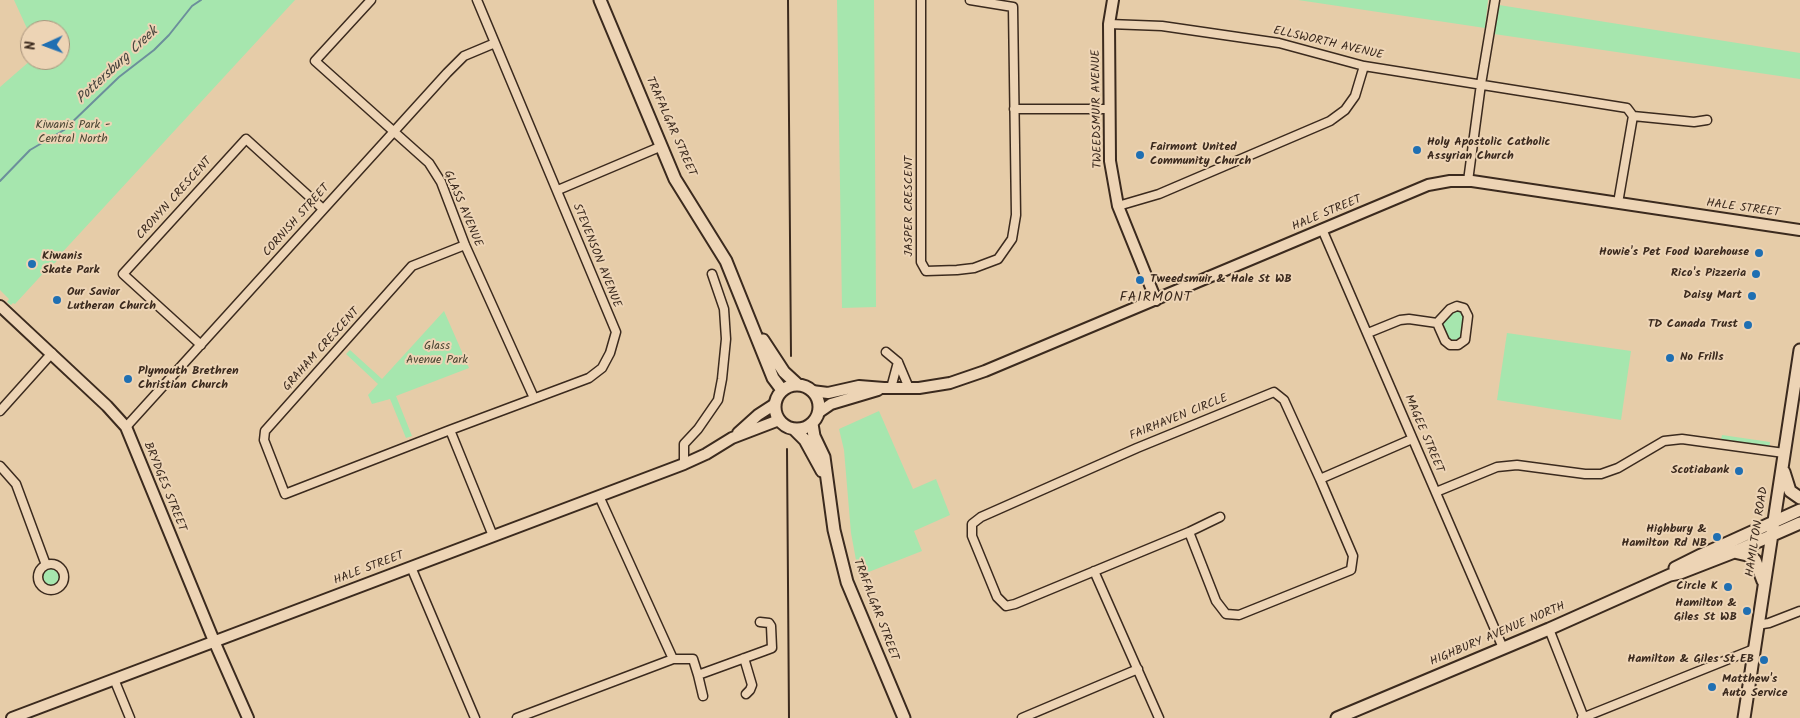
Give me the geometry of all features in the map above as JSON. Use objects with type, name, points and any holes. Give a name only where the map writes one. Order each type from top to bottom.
[{"type":"main road","name":"TRAFALGAR STREET","points":[[600,0],[676,179],[726,261],[773,378],[782,390]]},
{"type":"main road","name":"TRAFALGAR STREET","points":[[748,316],[784,372],[797,384]]},
{"type":"main road","name":"HAMILTON ROAD","points":[[1744,718],[1800,350]]},
{"type":"main road","points":[[797,384],[805,386],[812,391],[818,401],[818,413],[812,424],[800,429],[794,429],[785,426],[779,420],[775,413],[774,404],[782,390],[797,384]]},
{"type":"main road","name":"TRAFALGAR STREET","points":[[812,424],[814,436],[824,457],[834,530],[847,582],[904,718]]},
{"type":"main road","name":"TRAFALGAR STREET","points":[[794,429],[805,440],[827,480]]},
{"type":"main road","points":[[1783,459],[1790,492],[1800,498]]},
{"type":"main road","name":"HIGHBURY AVENUE NORTH","points":[[1670,575],[1676,568],[1800,510]]},
{"type":"main road","name":"HIGHBURY AVENUE NORTH","points":[[1337,718],[1549,629],[1670,575],[1734,552],[1800,523]]},
{"type":"main road","points":[[1734,552],[1748,555],[1755,560],[1764,585]]},
{"type":"street","name":"GLASS AVENUE","points":[[370,0],[315,61],[429,163],[441,182],[465,245],[534,398]]},
{"type":"street","name":"STEVENSON AVENUE","points":[[298,490],[589,378],[602,368],[610,353],[616,332],[477,0]]},
{"type":"street","name":"JASPER CRESCENT","points":[[921,0],[921,262],[926,271],[974,268],[998,260],[1012,239],[1016,215],[1013,7],[970,0]]},
{"type":"street","name":"TWEEDSMUIR AVENUE","points":[[1113,0],[1109,24],[1110,161],[1118,206],[1156,300]]},
{"type":"street","points":[[1468,181],[1495,0]]},
{"type":"street","name":"ELLSWORTH AVENUE","points":[[1109,24],[1162,26],[1279,43],[1364,66],[1611,104],[1627,108],[1633,116]]},
{"type":"street","name":"CORNISH STREET","points":[[126,427],[464,56],[495,43]]},
{"type":"street","points":[[1118,206],[1159,194],[1330,121],[1345,110],[1355,96],[1364,66]]},
{"type":"street","points":[[1014,109],[1110,109]]},
{"type":"street","points":[[1618,203],[1633,116],[1694,122],[1707,120]]},
{"type":"street","name":"CRONYN CRESCENT","points":[[201,345],[123,274],[137,258],[246,139],[323,209]]},
{"type":"street","points":[[558,190],[662,146]]},
{"type":"street","name":"HALE STREET","points":[[812,391],[828,393],[859,386],[909,388],[950,383],[985,371],[1428,185],[1450,181],[1468,181],[1800,230]]},
{"type":"street","name":"MAGEE STREET","points":[[1322,229],[1503,648]]},
{"type":"street","name":"GRAHAM CRESCENT","points":[[298,490],[285,494],[264,440],[265,431],[412,266],[465,245]]},
{"type":"street","points":[[684,464],[684,444],[698,429],[718,400],[722,379],[726,339],[724,309],[712,274]]},
{"type":"street","name":"BRYDGES STREET","points":[[0,306],[52,353],[126,427],[214,641],[248,718]]},
{"type":"street","points":[[1457,306],[1464,308],[1468,316],[1465,340],[1458,345],[1450,345],[1445,341],[1437,323],[1450,309],[1457,306]]},
{"type":"street","points":[[1368,334],[1409,318],[1437,323]]},
{"type":"street","points":[[886,352],[898,362],[909,388]]},
{"type":"street","points":[[0,410],[52,353]]},
{"type":"street","points":[[888,388],[898,362]]},
{"type":"street","name":"HALE STREET","points":[[818,413],[831,404],[888,388]]},
{"type":"street","name":"FAIRHAVEN CIRCLE","points":[[1274,392],[1284,400],[1320,478],[1353,556],[1351,570],[1239,615],[1226,614],[1216,601],[1189,532],[1015,604],[1006,606],[997,597],[972,536],[972,524],[980,516],[1137,448],[1274,392]]},
{"type":"street","name":"HALE STREET","points":[[732,438],[758,414],[774,404]]},
{"type":"street","name":"HALE STREET","points":[[17,717],[684,464],[706,454],[732,438],[779,420]]},
{"type":"street","points":[[450,430],[494,536]]},
{"type":"street","points":[[1320,478],[1412,439]]},
{"type":"street","points":[[1436,492],[1497,467],[1517,465],[1585,474],[1601,474],[1618,468],[1664,441],[1682,439],[1783,459]]},
{"type":"street","points":[[0,466],[16,484],[46,565]]},
{"type":"street","points":[[599,496],[673,659]]},
{"type":"street","points":[[1189,532],[1220,517]]},
{"type":"street","points":[[411,567],[475,718]]},
{"type":"street","points":[[1094,571],[1159,718]]},
{"type":"street","points":[[1757,625],[1769,623],[1800,611]]},
{"type":"street","points":[[698,675],[772,648],[771,626],[769,623],[760,622]]},
{"type":"street","points":[[1549,629],[1583,718],[1754,649]]},
{"type":"street","points":[[744,658],[752,684],[746,694]]},
{"type":"street","points":[[516,718],[673,659],[693,660],[703,696]]},
{"type":"street","points":[[1022,718],[1138,669]]},
{"type":"street","points":[[114,679],[130,718]]},
{"type":"green space","name":"Kiwanis Park - Central North","points":[[14,0],[295,0],[58,257],[56,262],[49,267],[15,304],[11,305],[7,302],[9,299],[0,290],[0,87],[20,70],[70,70],[70,20],[23,20]]},
{"type":"green space","points":[[837,0],[874,0],[876,307],[842,308]]},
{"type":"green space","points":[[1298,0],[1488,0],[1485,28]]},
{"type":"green space","points":[[1499,5],[1800,53],[1800,79],[1494,34]]},
{"type":"green space","name":"Glass Avenue Park","points":[[444,311],[469,368],[396,396],[412,436],[406,438],[390,399],[372,404],[368,395],[378,384],[346,354],[350,350],[382,379]]},
{"type":"green space","points":[[1461,312],[1464,318],[1461,337],[1457,340],[1452,340],[1443,326],[1443,322],[1451,313]]},
{"type":"green space","points":[[1507,333],[1631,351],[1621,420],[1497,400]]},
{"type":"green space","points":[[879,411],[913,489],[936,479],[950,515],[914,531],[922,551],[861,575],[851,533],[844,450],[839,429]]},
{"type":"green space","points":[[1722,435],[1770,442],[1769,448],[1721,440]]},
{"type":"green space","points":[[51,569],[59,574],[60,578],[55,586],[51,587],[43,582],[42,578],[47,570]]},
{"type":"waterway","name":"Pottersburg Creek","points":[[0,181],[30,150],[64,130],[119,77],[154,50],[169,35],[192,6],[201,0]]},
{"type":"railway","points":[[788,0],[791,356]]},
{"type":"railway","points":[[787,449],[789,718]]},
{"type":"place","name":"Holy Apostolic Catholic Assyrian Church","points":[[1417,150]]},
{"type":"place","name":"Fairmont United Community Church","points":[[1140,155]]},
{"type":"place","name":"Howie's Pet Food Warehouse","points":[[1759,253]]},
{"type":"place","name":"Kiwanis Skate Park","points":[[32,264]]},
{"type":"place","name":"Rico's Pizzeria","points":[[1756,274]]},
{"type":"place","name":"Tweedsmuir & Hale St WB","points":[[1140,280]]},
{"type":"place","name":"Daisy Mart","points":[[1752,296]]},
{"type":"place","name":"Our Savior Lutheran Church","points":[[57,300]]},
{"type":"place","name":"TD Canada Trust","points":[[1748,325]]},
{"type":"place","name":"No Frills","points":[[1670,358]]},
{"type":"place","name":"Plymouth Brethren Christian Church","points":[[128,379]]},
{"type":"place","name":"Scotiabank","points":[[1739,471]]},
{"type":"place","name":"Highbury & Hamilton Rd NB","points":[[1717,537]]},
{"type":"place","name":"Circle K","points":[[1728,587]]},
{"type":"place","name":"Hamilton & Giles St WB","points":[[1747,611]]},
{"type":"place","name":"Hamilton & Giles St EB","points":[[1764,660]]},
{"type":"place","name":"Matthew's Auto Service","points":[[1712,687]]},
{"type":"district","name":"FAIRMONT","points":[[1156,299]]}]
